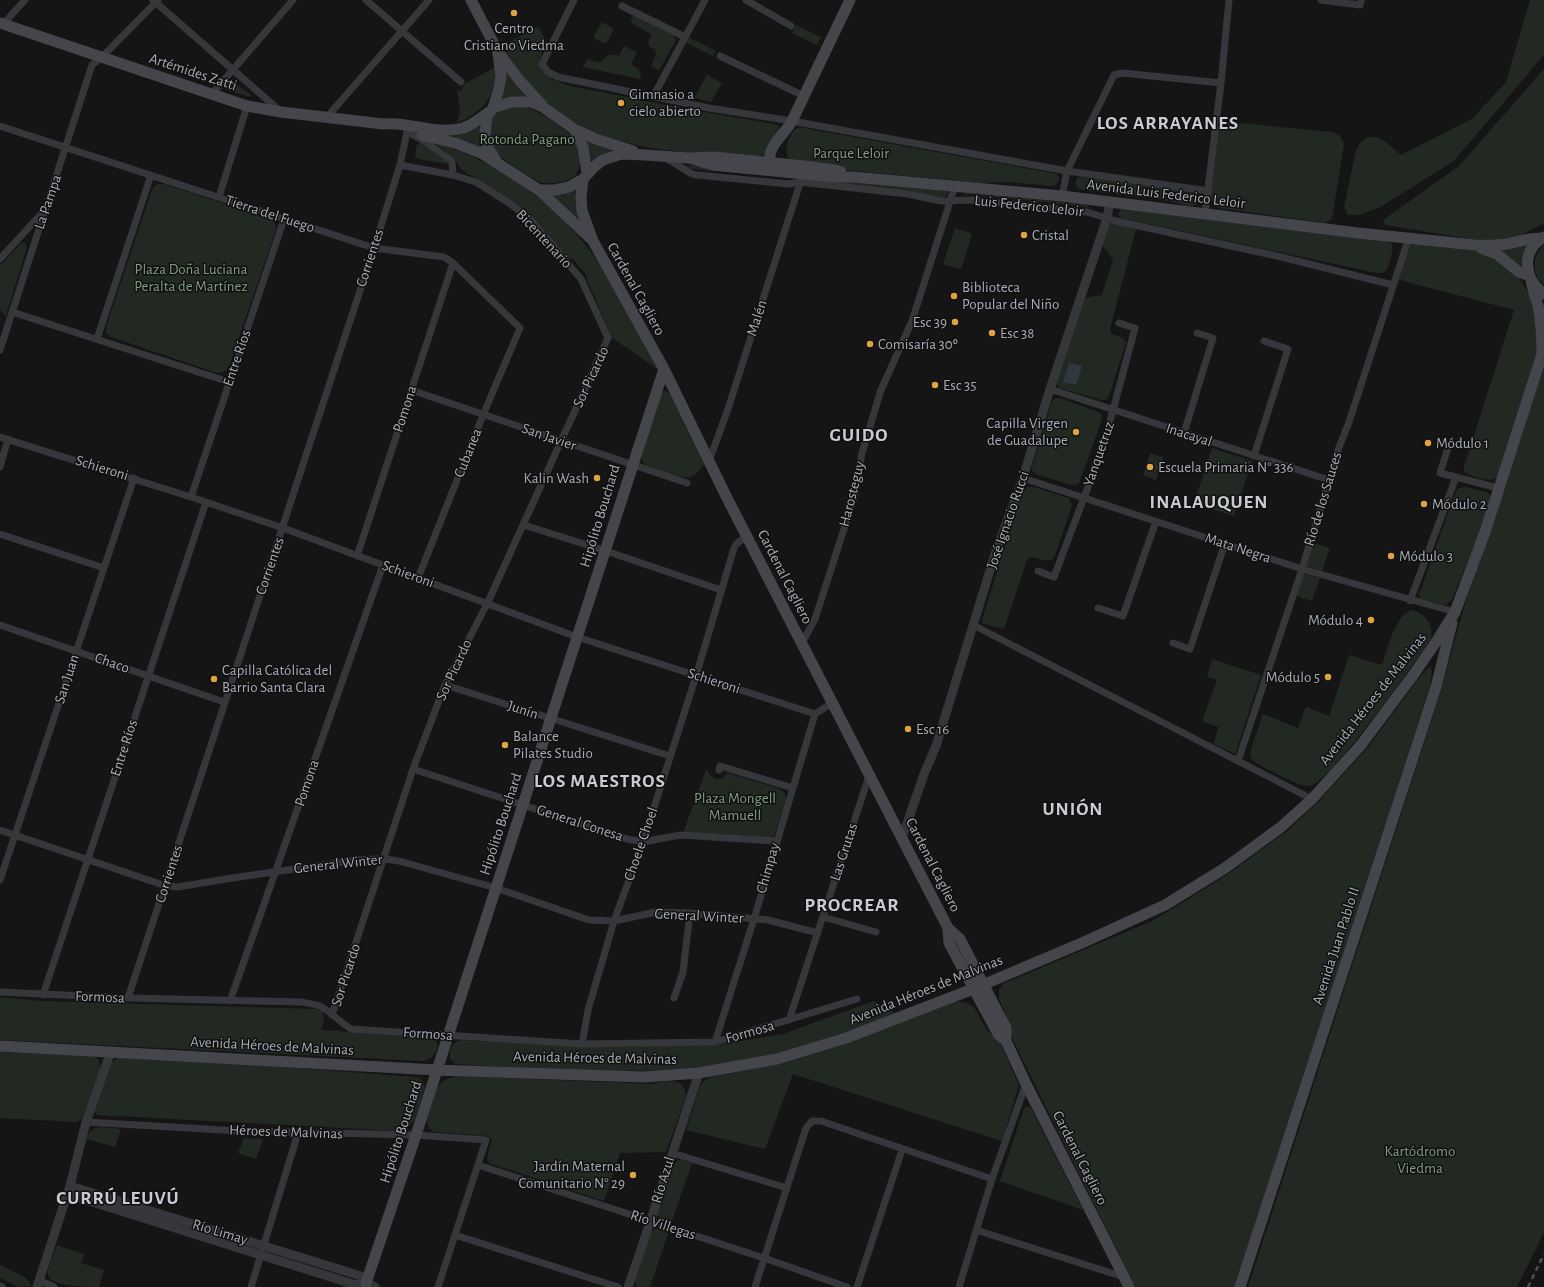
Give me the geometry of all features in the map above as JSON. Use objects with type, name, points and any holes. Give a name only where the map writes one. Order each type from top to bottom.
[{"type":"main road","points":[[471,0],[498,52],[520,81],[543,107],[574,129],[583,147],[585,176],[569,187],[555,190],[539,190],[498,163],[486,144],[486,122],[498,92],[501,77],[498,52]]},
{"type":"main road","points":[[768,166],[776,158],[787,137],[789,125],[850,0]]},
{"type":"main road","name":"Artémides Zatti","points":[[2,24],[247,106],[281,112],[383,124],[392,123],[442,131],[464,128],[491,110]]},
{"type":"main road","points":[[491,110],[511,102],[530,102],[543,107]]},
{"type":"main road","name":"Artémides Zatti","points":[[383,124],[390,129],[435,137],[454,143],[483,154],[498,163]]},
{"type":"main road","name":"Avenida Luis Federico Leloir","points":[[574,129],[596,139],[646,154]]},
{"type":"main road","name":"Avenida Luis Federico Leloir","points":[[585,176],[603,160],[613,156],[621,154],[646,154],[689,158],[713,165],[768,166],[834,170],[853,177]]},
{"type":"main road","name":"Avenida Luis Federico Leloir","points":[[768,166],[802,178],[853,177],[1062,196],[1358,233],[1409,237],[1475,245],[1508,244],[1528,238],[1543,238]]},
{"type":"main road","name":"Cardenal Cagliero","points":[[585,176],[581,198],[582,211],[593,241],[664,369],[747,538],[948,928],[960,939],[984,985],[1006,1028],[1006,1041]]},
{"type":"main road","name":"Cardenal Cagliero","points":[[539,190],[593,241]]},
{"type":"main road","name":"Avenida Héroes de Malvinas","points":[[0,1046],[436,1070],[644,1077],[699,1073],[777,1060],[846,1038],[984,985],[1165,905],[1225,868],[1281,826],[1312,799],[1361,745],[1414,674],[1455,612],[1485,532],[1543,351],[1542,331],[1527,265],[1529,255],[1534,246],[1543,238]]},
{"type":"main road","name":"Avenida Luis Federico Leloir","points":[[1475,245],[1496,254],[1519,272],[1530,278],[1536,288],[1544,294]]},
{"type":"main road","name":"Hipólito Bouchard","points":[[369,1286],[436,1070],[664,369]]},
{"type":"main road","name":"Avenida Juan Pablo II","points":[[1240,1287],[1434,694],[1455,612]]},
{"type":"main road","name":"Cardenal Cagliero","points":[[948,928],[949,943],[998,1034],[1006,1041],[1026,1084],[1126,1282]]},
{"type":"street","points":[[2,24],[25,0]]},
{"type":"street","points":[[212,94],[293,0]]},
{"type":"street","points":[[366,0],[461,82]]},
{"type":"street","points":[[326,118],[429,0]]},
{"type":"street","points":[[574,0],[542,64],[548,72],[558,77],[789,125],[1068,172],[1209,191]]},
{"type":"street","points":[[653,97],[704,0]]},
{"type":"street","points":[[746,0],[791,26]]},
{"type":"street","points":[[1205,213],[1209,191],[1229,0]]},
{"type":"street","points":[[1321,0],[1360,2]]},
{"type":"street","points":[[155,1],[281,112]]},
{"type":"street","name":"La Pampa","points":[[0,350],[44,210],[67,147],[92,65],[102,57],[155,1]]},
{"type":"street","points":[[622,6],[684,37]]},
{"type":"street","points":[[720,56],[804,96]]},
{"type":"street","points":[[1062,196],[1068,172],[1114,76],[1122,73],[1221,83]]},
{"type":"street","points":[[219,198],[247,106]]},
{"type":"street","name":"Tierra del Fuego","points":[[0,126],[374,248],[444,257],[453,263],[520,328]]},
{"type":"street","points":[[407,132],[426,142],[452,161],[453,174]]},
{"type":"street","name":"Corrientes","points":[[128,998],[166,886],[224,702],[283,528],[374,248],[400,165],[407,132]]},
{"type":"street","name":"Luis Federico Leloir","points":[[664,156],[692,174],[789,184],[802,178],[908,194],[941,201],[973,200],[1088,212],[1107,218],[1277,256],[1393,285]]},
{"type":"street","name":"Bicentenario","points":[[400,165],[453,174],[476,182],[506,201],[530,219],[581,279],[608,338]]},
{"type":"street","points":[[97,339],[151,175]]},
{"type":"street","name":"Malén","points":[[710,461],[802,178]]},
{"type":"street","name":"Harosteguy","points":[[802,643],[814,619],[854,498],[862,453],[881,390],[912,321],[955,186]]},
{"type":"street","name":"José Ignacio Rucci","points":[[902,838],[924,774],[936,746],[998,546],[1022,478],[1107,218],[1110,202]]},
{"type":"street","points":[[0,259],[44,210]]},
{"type":"street","name":"Entre Ríos","points":[[191,497],[284,219]]},
{"type":"street","name":"Río de los Sauces","points":[[1238,761],[1302,569],[1329,480],[1409,237]]},
{"type":"street","name":"Pomona","points":[[357,556],[453,263]]},
{"type":"street","points":[[12,312],[229,382]]},
{"type":"street","name":"Yanquetruz","points":[[1038,571],[1054,577],[1113,410],[1135,328],[1119,323]]},
{"type":"street","name":"Cubanea","points":[[418,578],[483,415],[520,328]]},
{"type":"street","points":[[1184,433],[1213,338],[1197,333]]},
{"type":"street","name":"Sor Picardo","points":[[332,1015],[413,769],[445,685],[487,604],[524,526],[608,338]]},
{"type":"street","points":[[1254,456],[1288,349],[1264,341]]},
{"type":"street","name":"Inacayal","points":[[1050,389],[1329,480]]},
{"type":"street","name":"San Javier","points":[[412,390],[561,442],[687,483]]},
{"type":"street","name":"Schieroni","points":[[0,437],[134,478],[283,528],[578,637],[815,714]]},
{"type":"street","points":[[0,467],[8,439]]},
{"type":"street","points":[[1448,448],[1440,473],[1498,488]]},
{"type":"street","points":[[1410,601],[1456,477]]},
{"type":"street","name":"San Juan","points":[[0,880],[134,478]]},
{"type":"street","name":"Mata Negra","points":[[1022,478],[1302,569],[1410,601],[1455,612]]},
{"type":"street","name":"Entre Ríos","points":[[42,995],[206,502]]},
{"type":"street","points":[[1098,608],[1123,616],[1156,521]]},
{"type":"street","points":[[524,526],[606,551],[721,590]]},
{"type":"street","points":[[0,534],[104,568]]},
{"type":"street","name":"Choele Choel","points":[[582,1044],[588,1010],[614,921],[643,842],[696,676],[734,548],[741,540],[747,538]]},
{"type":"street","points":[[1173,643],[1190,649],[1225,543]]},
{"type":"street","name":"Pomona","points":[[230,1001],[382,565]]},
{"type":"street","points":[[973,625],[1312,799]]},
{"type":"street","name":"Chaco","points":[[0,626],[224,702]]},
{"type":"street","name":"Junín","points":[[445,685],[670,756]]},
{"type":"street","points":[[815,714],[832,703]]},
{"type":"street","name":"Chimpay","points":[[715,1042],[754,919],[815,714]]},
{"type":"street","points":[[719,770],[720,766],[793,788]]},
{"type":"street","name":"General Conesa","points":[[413,769],[627,839],[643,842],[680,835],[776,841]]},
{"type":"street","name":"Las Grutas","points":[[789,1020],[869,776]]},
{"type":"street","name":"General Winter","points":[[0,830],[166,886],[178,887],[276,871],[384,858],[496,888],[589,920],[614,921],[656,912],[690,913],[768,920],[818,933]]},
{"type":"street","points":[[674,998],[683,972],[690,913]]},
{"type":"street","points":[[823,917],[876,932]]},
{"type":"street","name":"Formosa","points":[[0,992],[128,998],[301,1002],[319,1006],[340,1023],[351,1029],[582,1044],[715,1042],[857,999]]},
{"type":"street","points":[[54,1287],[38,1283],[68,1190],[86,1122],[111,1052]]},
{"type":"street","name":"Río Azul","points":[[628,1287],[651,1222],[699,1073]]},
{"type":"street","points":[[959,1287],[992,1179],[1026,1084]]},
{"type":"street","points":[[755,1287],[806,1128],[812,1121],[820,1121],[902,1150],[992,1179]]},
{"type":"street","name":"Héroes de Malvinas","points":[[86,1122],[240,1131],[416,1136],[486,1140],[478,1165]]},
{"type":"street","points":[[251,1287],[298,1133]]},
{"type":"street","points":[[857,1287],[902,1150]]},
{"type":"street","points":[[672,1153],[787,1188]]},
{"type":"street","points":[[438,1287],[478,1165]]},
{"type":"street","name":"Río Villegas","points":[[478,1165],[764,1258],[846,1287]]},
{"type":"street","name":"Río Limay","points":[[68,1190],[166,1215],[265,1245],[361,1276],[369,1286]]},
{"type":"street","name":"Río Limay","points":[[68,1190],[163,1225],[356,1285],[369,1286]]},
{"type":"street","points":[[163,1225],[166,1215]]},
{"type":"street","points":[[976,1230],[1126,1282]]},
{"type":"street","points":[[455,1236],[618,1287]]},
{"type":"green space","points":[[1530,0],[1544,0],[1544,54],[1454,161],[1382,206],[1360,215],[1348,215],[1344,207],[1356,150],[1361,142],[1367,138],[1378,138],[1390,145],[1401,155],[1472,119],[1506,82]]},
{"type":"green space","points":[[633,15],[673,35],[676,40],[659,70],[651,66],[656,55],[655,50],[650,47],[648,43],[651,34],[630,22]]},
{"type":"green space","points":[[602,22],[614,29],[606,44],[593,38]]},
{"type":"green space","points":[[796,25],[821,37],[817,45],[792,33]]},
{"type":"green space","name":"Parque Leloir","points":[[538,27],[547,42],[540,59],[541,67],[547,75],[559,82],[576,87],[670,106],[775,124],[779,126],[779,130],[766,154],[757,157],[666,150],[621,141],[600,134],[573,122],[543,99],[524,80],[499,47]]},
{"type":"green space","points":[[688,37],[716,51],[713,56],[685,42]]},
{"type":"green space","points":[[624,46],[637,52],[631,64],[639,69],[641,75],[640,79],[583,67],[588,59],[601,62],[610,55],[619,56]]},
{"type":"green space","points":[[496,67],[493,87],[487,102],[475,113],[457,123],[460,112],[457,89],[460,91],[466,83]]},
{"type":"green space","points":[[1544,69],[1544,223],[1520,236],[1506,240],[1483,241],[1385,225],[1383,220],[1459,166]]},
{"type":"green space","name":"Rotonda Pagano","points":[[505,70],[528,95],[526,97],[511,96],[503,99],[500,98]]},
{"type":"green space","points":[[707,75],[722,83],[711,102],[694,98]]},
{"type":"green space","points":[[231,80],[251,95],[251,97],[227,90],[225,86]]},
{"type":"green space","name":"Rotonda Pagano","points":[[512,106],[525,107],[536,111],[571,135],[577,146],[580,158],[579,169],[572,178],[566,181],[553,183],[540,182],[519,170],[499,155],[490,134],[490,122],[495,113]]},
{"type":"green space","points":[[1219,121],[1332,132],[1340,136],[1344,144],[1332,219],[1325,223],[1219,208],[1214,206],[1209,197]]},
{"type":"green space","name":"Rotonda Pagano","points":[[477,125],[480,127],[480,135],[484,150],[453,138],[472,129]]},
{"type":"green space","name":"Parque Leloir","points":[[798,127],[1053,173],[1057,174],[1060,179],[1056,185],[1052,186],[1008,182],[980,183],[847,170],[833,165],[790,160],[787,152],[789,138]]},
{"type":"green space","name":"Rotonda Pagano","points":[[584,139],[615,149],[614,151],[593,161],[591,160]]},
{"type":"green space","points":[[421,143],[449,162],[447,164],[418,159],[415,157],[417,145]]},
{"type":"green space","points":[[435,143],[459,151],[503,173],[524,186],[562,219],[579,237],[598,262],[657,369],[611,337],[586,275],[573,259],[566,258],[506,198],[478,179],[466,173],[461,169],[454,158]]},
{"type":"green space","points":[[685,165],[794,176],[795,178],[692,169]]},
{"type":"green space","points":[[1081,177],[1197,190],[1200,197],[1200,202],[1189,206],[1165,200],[1079,189],[1076,185],[1076,181],[1077,178]]},
{"type":"green space","points":[[807,178],[947,191],[948,195],[942,198],[808,180]]},
{"type":"green space","name":"Plaza Doña Luciana Peralta de Martínez","points":[[159,184],[164,184],[271,219],[275,223],[276,229],[229,367],[224,372],[217,373],[111,337],[106,333],[106,327],[152,190]]},
{"type":"green space","name":"Rotonda Pagano","points":[[577,188],[583,225],[550,196]]},
{"type":"green space","points":[[967,193],[1084,204],[1091,209],[1081,206],[968,194],[961,196]]},
{"type":"green space","points":[[1125,208],[1387,241],[1392,244],[1392,251],[1386,270],[1377,273],[1121,218],[1118,214],[1120,210]]},
{"type":"green space","points":[[1112,223],[1136,229],[1110,329],[1112,334],[1119,336],[1126,343],[1109,396],[1106,400],[1101,400],[1060,388],[1056,380],[1084,298],[1102,295],[1113,260],[1100,242],[1108,224]]},
{"type":"green space","points":[[955,228],[972,234],[961,269],[943,264]]},
{"type":"green space","points":[[25,242],[27,247],[6,316],[0,310],[0,266],[21,243]]},
{"type":"green space","points":[[1410,243],[1473,249],[1494,257],[1513,271],[1522,282],[1532,300],[1536,311],[1537,355],[1499,476],[1496,478],[1487,480],[1472,476],[1464,472],[1464,467],[1514,310],[1396,279]]},
{"type":"green space","points":[[1528,243],[1529,246],[1524,265],[1522,267],[1501,251]]},
{"type":"green space","points":[[1544,245],[1544,285],[1535,270],[1535,260]]},
{"type":"green space","name":"Kartódromo Viedma","points":[[1544,358],[1544,1232],[1517,1287],[1248,1287],[1439,697],[1465,604]]},
{"type":"green space","points":[[667,391],[670,395],[704,464],[690,477],[680,477],[644,465],[641,455],[660,394]]},
{"type":"green space","points":[[1056,398],[1060,398],[1099,412],[1102,415],[1102,419],[1080,481],[1077,485],[1071,485],[1035,474],[1032,471],[1052,401]]},
{"type":"green space","points":[[1212,448],[1252,461],[1234,516],[1194,503]]},
{"type":"green space","points":[[1150,453],[1163,457],[1156,480],[1143,475]]},
{"type":"green space","points":[[1027,487],[1034,487],[1068,498],[1072,506],[1054,558],[1052,560],[1046,560],[1030,557],[1027,560],[1004,629],[984,624],[982,623],[982,620],[1022,492]]},
{"type":"green space","points":[[1465,487],[1486,492],[1490,495],[1481,530],[1452,599],[1446,605],[1421,599],[1419,596],[1420,592],[1456,491],[1459,488]]},
{"type":"green space","points":[[1313,543],[1330,548],[1322,571],[1306,566]]},
{"type":"green space","points":[[1303,573],[1320,578],[1312,601],[1296,596]]},
{"type":"green space","points":[[1412,610],[1421,614],[1428,620],[1432,634],[1431,639],[1372,721],[1334,766],[1319,781],[1309,786],[1297,783],[1256,763],[1250,757],[1251,749],[1263,714],[1298,728],[1306,707],[1329,716],[1349,655],[1382,665],[1389,642],[1397,625],[1406,613]]},
{"type":"green space","points":[[1212,659],[1261,675],[1235,754],[1214,744],[1218,727],[1202,721],[1217,680],[1207,677]]},
{"type":"green space","points":[[1430,666],[1432,671],[1430,686],[1235,1287],[1135,1287],[1013,1040],[1005,1012],[999,998],[999,990],[1003,984],[1154,920],[1227,875],[1287,831],[1318,802],[1368,747],[1419,678]]},
{"type":"green space","name":"Plaza Mongell Mamuell","points":[[706,770],[715,779],[722,779],[727,773],[780,789],[785,793],[786,799],[774,836],[768,838],[683,833]]},
{"type":"green space","points":[[0,997],[42,1001],[315,1009],[323,1011],[324,1020],[321,1030],[434,1038],[437,1042],[438,1048],[432,1057],[424,1061],[0,1040]]},
{"type":"green space","points":[[874,1001],[896,1014],[806,1045],[759,1057],[712,1066],[655,1071],[579,1070],[455,1064],[450,1059],[451,1047],[461,1040],[583,1047],[716,1045],[783,1034]]},
{"type":"green space","points":[[955,1002],[964,1002],[975,1009],[986,1029],[1000,1043],[1019,1085],[1002,1141],[793,1074],[765,1149],[686,1130],[700,1086],[705,1080],[712,1077],[783,1063],[838,1046]]},
{"type":"green space","points":[[0,1050],[92,1055],[96,1057],[101,1068],[82,1118],[77,1122],[0,1118]]},
{"type":"green space","points":[[123,1055],[416,1077],[422,1080],[425,1086],[415,1119],[409,1126],[401,1131],[97,1115],[95,1108],[110,1065],[117,1058]]},
{"type":"green space","points":[[457,1076],[651,1084],[673,1081],[682,1085],[685,1089],[686,1096],[666,1152],[620,1153],[604,1201],[489,1163],[487,1157],[492,1140],[488,1136],[434,1132],[428,1127],[427,1120],[437,1087],[445,1080]]},
{"type":"green space","points":[[1028,1106],[1031,1108],[1083,1210],[1000,1181],[1024,1108]]},
{"type":"green space","points":[[100,1127],[121,1129],[115,1147],[86,1139],[91,1131]]},
{"type":"green space","points":[[244,1138],[263,1139],[256,1159],[238,1153]]},
{"type":"green space","points":[[678,1160],[692,1163],[671,1224],[660,1219],[657,1212],[675,1163]]},
{"type":"green space","points":[[660,1228],[669,1231],[650,1287],[637,1287],[635,1281],[651,1233],[655,1229]]},
{"type":"green space","points":[[57,1245],[84,1254],[81,1263],[104,1270],[99,1287],[68,1285],[53,1281],[49,1277],[49,1265]]},
{"type":"green space","points":[[0,1265],[26,1278],[31,1286],[19,1287],[0,1278]]},
{"type":"shaded area","points":[[1069,363],[1082,366],[1076,385],[1063,382]]},
{"type":"railway","points":[[1528,1287],[1544,1254]]},
{"type":"place","name":"Centro Cristiano Viedma","points":[[514,13]]},
{"type":"place","name":"Gimnasio a cielo abierto","points":[[621,103]]},
{"type":"place","name":"Cristal","points":[[1024,235]]},
{"type":"place","name":"Biblioteca Popular del Niño","points":[[954,296]]},
{"type":"place","name":"Esc 39","points":[[955,322]]},
{"type":"place","name":"Esc 38","points":[[992,333]]},
{"type":"place","name":"Comisaría 30º","points":[[870,344]]},
{"type":"place","name":"Esc 35","points":[[935,385]]},
{"type":"place","name":"Capilla Virgen de Guadalupe","points":[[1076,432]]},
{"type":"place","name":"Módulo 1","points":[[1428,443]]},
{"type":"place","name":"Escuela Primaria N° 336","points":[[1150,467]]},
{"type":"place","name":"Kalin Wash","points":[[597,478]]},
{"type":"place","name":"Módulo 2","points":[[1424,504]]},
{"type":"place","name":"Módulo 3","points":[[1391,556]]},
{"type":"place","name":"Módulo 4","points":[[1371,620]]},
{"type":"place","name":"Módulo 5","points":[[1328,677]]},
{"type":"place","name":"Capilla Católica del Barrio Santa Clara","points":[[214,679]]},
{"type":"place","name":"Esc 16","points":[[908,729]]},
{"type":"place","name":"Balance Pilates Studio","points":[[505,745]]},
{"type":"place","name":"Jardín Maternal Comunitario N° 29","points":[[633,1175]]},
{"type":"district","name":"LOS ARRAYANES","points":[[1168,123]]},
{"type":"district","name":"GUIDO","points":[[859,435]]},
{"type":"district","name":"INALAUQUEN","points":[[1209,502]]},
{"type":"district","name":"LOS MAESTROS","points":[[600,781]]},
{"type":"district","name":"UNIÓN","points":[[1073,809]]},
{"type":"district","name":"PROCREAR","points":[[852,905]]},
{"type":"district","name":"CURRÚ LEUVÚ","points":[[118,1198]]}]
